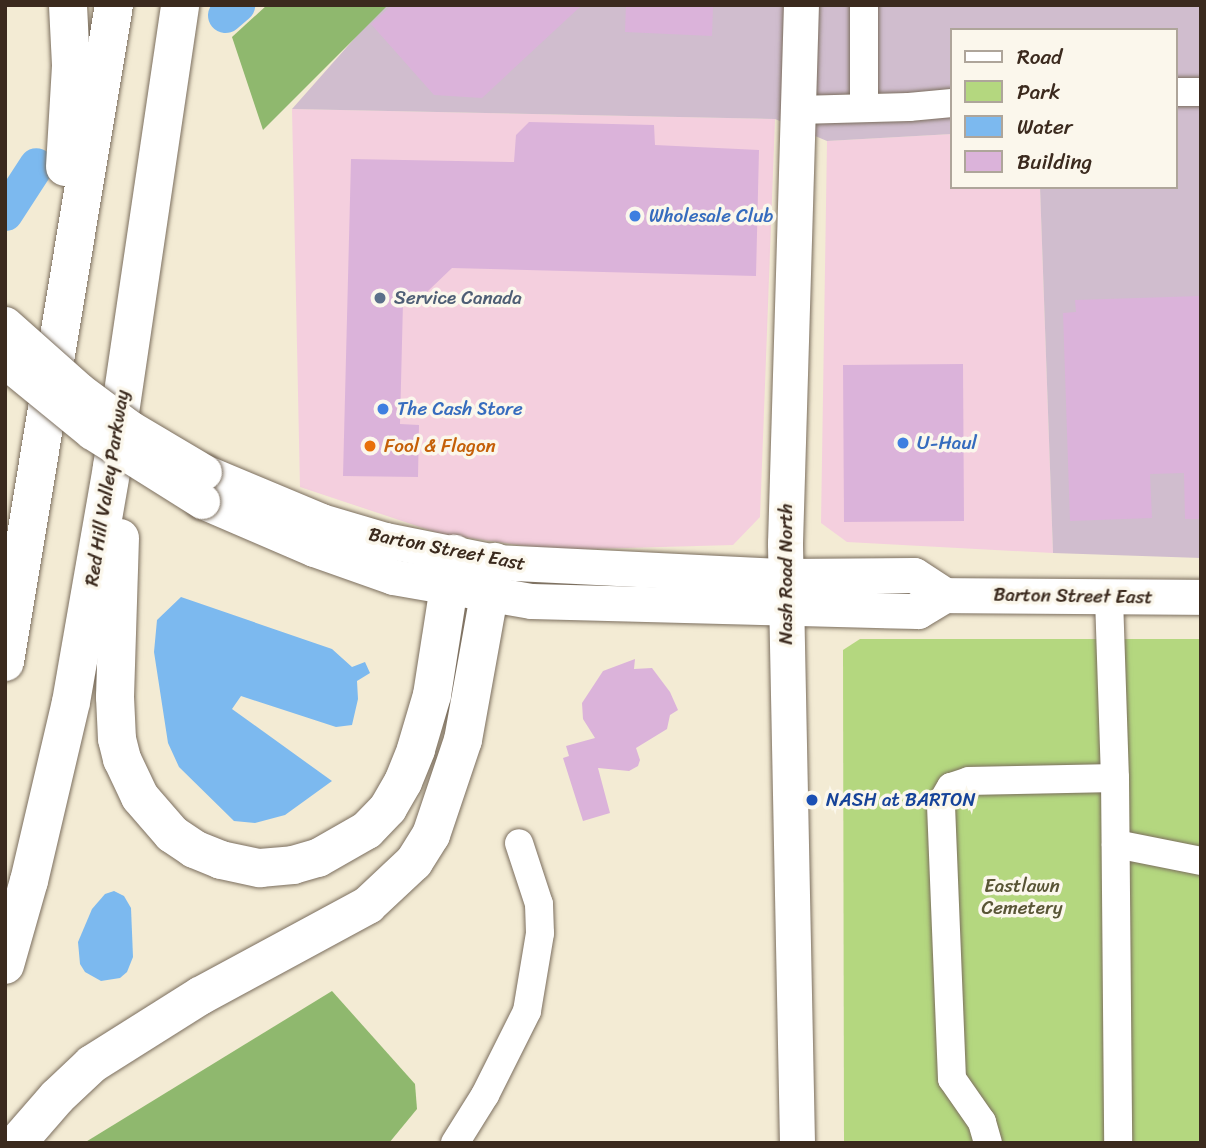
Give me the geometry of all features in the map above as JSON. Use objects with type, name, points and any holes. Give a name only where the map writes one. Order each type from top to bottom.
[{"type":"highway","points":[[68,5],[71,65],[63,208],[70,267]]},
{"type":"highway","points":[[5,662],[114,5]]},
{"type":"highway","name":"Red Hill Valley Parkway","points":[[5,965],[29,881],[71,702],[112,467],[180,5]]},
{"type":"highway","points":[[112,467],[120,533],[114,696],[117,739],[140,797],[155,816],[172,834],[194,849],[221,860],[260,868],[293,865],[318,858],[367,830],[388,808],[403,782],[429,706],[452,572]]},
{"type":"highway","points":[[17,1143],[57,1097],[92,1064],[200,996],[368,905],[414,862],[432,835],[463,740],[493,579]]},
{"type":"main road","name":"Nash Road North","points":[[797,1143],[785,593],[801,5]]},
{"type":"main road","name":"Barton Street East","points":[[5,324],[79,390],[203,487]]},
{"type":"main road","name":"Barton Street East","points":[[5,360],[92,432],[203,487],[314,549],[393,578],[452,572],[493,579],[531,601],[785,593],[914,575],[945,595],[1201,597]]},
{"type":"street","points":[[864,5],[864,107]]},
{"type":"street","points":[[1178,92],[1201,92]]},
{"type":"street","points":[[798,110],[950,103]]},
{"type":"street","points":[[1109,598],[1115,778],[1118,1143]]},
{"type":"street","points":[[988,1143],[982,1122],[952,1079],[941,804],[951,787],[969,781],[1115,778]]},
{"type":"street","points":[[455,1143],[485,1096],[527,1011],[540,933],[539,904],[519,843]]},
{"type":"street","points":[[1116,844],[1201,861]]},
{"type":"shaded area","points":[[384,5],[1201,5],[1201,558],[1053,553],[1040,189],[1178,189],[1178,28],[950,28],[950,134],[827,141],[775,119],[292,109]]},
{"type":"shaded area","points":[[292,109],[775,119],[760,517],[733,545],[554,550],[441,534],[300,487]]},
{"type":"shaded area","points":[[950,134],[950,189],[1040,189],[1053,553],[847,542],[821,523],[827,141]]},
{"type":"green space","points":[[267,5],[388,5],[263,130],[232,37]]},
{"type":"green space","name":"Eastlawn Cemetery","points":[[860,639],[1201,639],[1201,1143],[844,1143],[843,650]]},
{"type":"green space","points":[[332,991],[415,1084],[417,1109],[389,1143],[84,1143]]},
{"type":"water","points":[[181,597],[332,649],[352,667],[365,662],[370,673],[357,681],[358,699],[352,725],[336,727],[241,696],[232,709],[332,781],[285,815],[255,823],[234,821],[179,767],[168,743],[154,652],[157,620]]},
{"type":"water","points":[[114,891],[124,896],[131,908],[133,957],[127,972],[120,978],[101,981],[85,972],[80,964],[78,942],[92,909],[105,894]]},
{"type":"building","points":[[392,5],[582,5],[482,98],[434,95],[371,24]]},
{"type":"building","points":[[626,5],[713,5],[712,36],[625,32]]},
{"type":"building","points":[[529,122],[654,125],[655,145],[759,150],[756,276],[452,268],[428,291],[428,302],[403,302],[400,424],[419,425],[418,477],[343,476],[351,159],[514,162],[516,135]]},
{"type":"building","points":[[1201,296],[1201,519],[1185,519],[1184,473],[1150,474],[1152,518],[1070,521],[1063,313],[1076,312],[1075,300]]},
{"type":"building","name":"U-Haul","points":[[963,364],[964,521],[844,522],[843,365]]},
{"type":"building","points":[[635,659],[634,669],[652,668],[670,692],[678,710],[670,715],[667,729],[636,748],[640,760],[638,766],[629,771],[598,768],[610,813],[583,821],[563,758],[569,756],[566,746],[595,738],[583,719],[582,703],[603,671]]},
{"type":"waterway","points":[[225,15],[237,5]]},
{"type":"waterway","points":[[5,213],[36,165]]},
{"type":"place","name":"Wholesale Club","points":[[635,216]]},
{"type":"place","name":"Service Canada","points":[[380,298]]},
{"type":"place","name":"The Cash Store","points":[[383,409]]},
{"type":"place","name":"U-Haul","points":[[903,443]]},
{"type":"place","name":"Fool & Flagon","points":[[370,446]]},
{"type":"place","name":"NASH at BARTON","points":[[812,800]]}]
